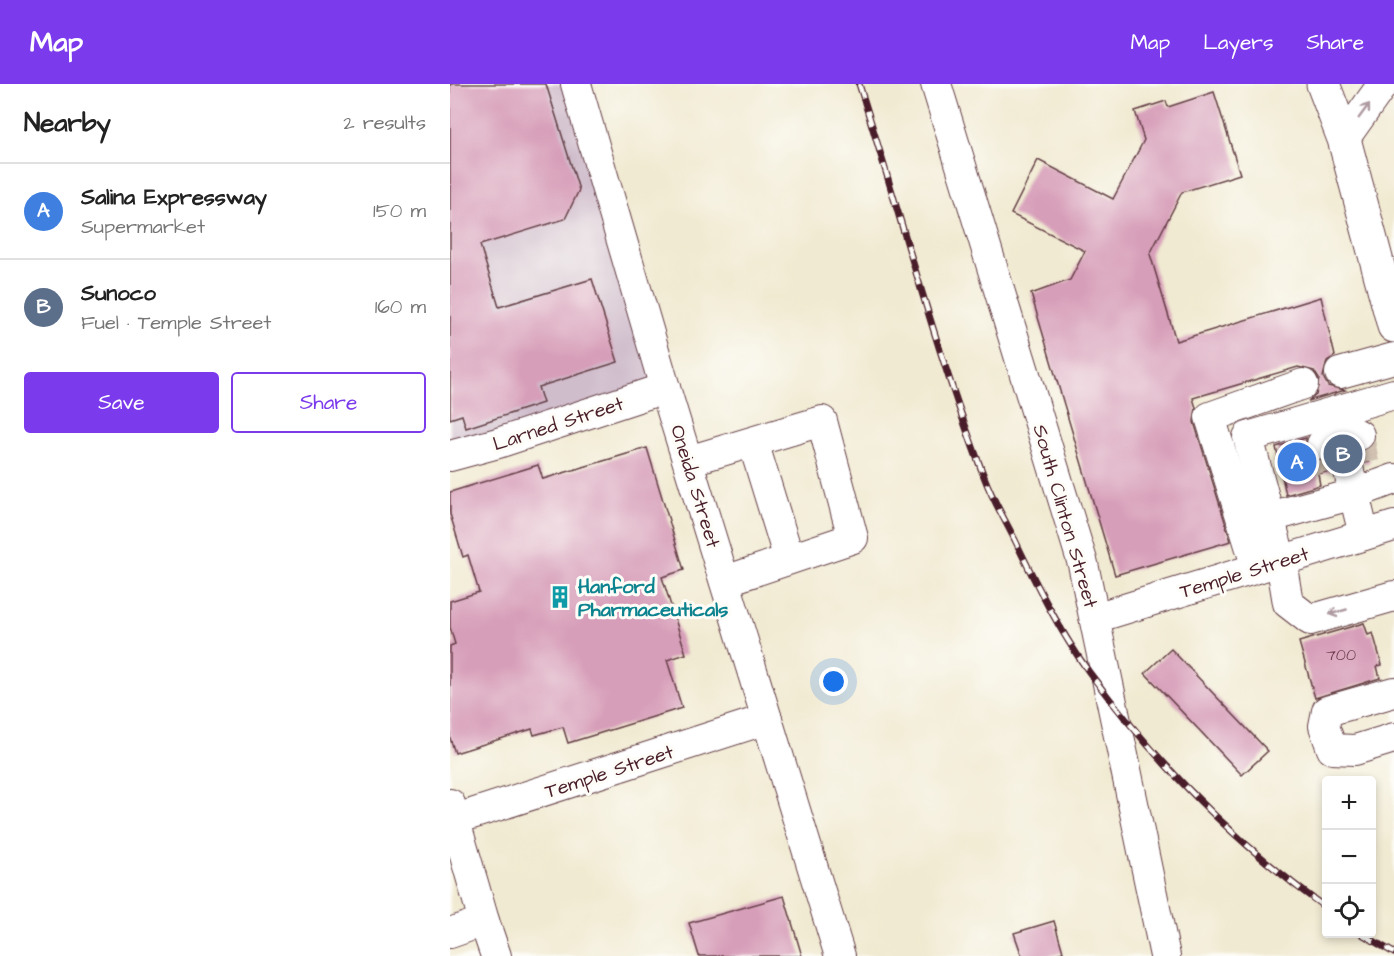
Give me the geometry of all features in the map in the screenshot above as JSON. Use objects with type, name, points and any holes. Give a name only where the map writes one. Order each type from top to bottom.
[{"type":"main road","points":[[1323,84],[1344,139],[1394,326]]},
{"type":"street","name":"Oneida Street","points":[[576,84],[665,388],[840,956]]},
{"type":"street","name":"South Clinton Street","points":[[936,84],[1083,564],[1165,956]]},
{"type":"street","points":[[1344,139],[1383,84]]},
{"type":"street","points":[[1340,373],[1394,358]]},
{"type":"street","points":[[1303,384],[1210,417],[1269,565],[1288,603],[1310,620],[1394,596]]},
{"type":"street","name":"Larned Street","points":[[450,456],[498,443],[665,388]]},
{"type":"street","points":[[1270,517],[1344,453],[1394,394]]},
{"type":"street","points":[[688,461],[822,421],[853,538],[725,581]]},
{"type":"street","points":[[1269,565],[1270,517],[1248,437],[1344,453],[1394,479]]},
{"type":"street","points":[[753,442],[789,559]]},
{"type":"street","points":[[1344,453],[1364,535]]},
{"type":"street","name":"Temple Street","points":[[1095,618],[1394,526]]},
{"type":"street","points":[[1394,692],[1327,711],[1324,726],[1332,749],[1355,750],[1394,738]]},
{"type":"street","name":"Temple Street","points":[[451,815],[767,719]]},
{"type":"street","points":[[451,815],[496,956]]},
{"type":"street","points":[[450,933],[484,921]]},
{"type":"shaded area","points":[[450,84],[568,84],[669,401],[450,469]]},
{"type":"building","points":[[450,84],[546,84],[579,190],[565,219],[480,245],[499,307],[592,279],[618,362],[538,387],[543,403],[466,428],[462,415],[450,419]]},
{"type":"building","points":[[1214,92],[1240,174],[1182,192],[1150,254],[1176,341],[1321,297],[1335,356],[1327,361],[1323,377],[1328,386],[1345,390],[1308,401],[1316,395],[1319,379],[1314,371],[1298,367],[1193,398],[1196,408],[1194,422],[1231,541],[1115,575],[1031,294],[1070,280],[1085,251],[1011,214],[1038,160],[1113,199],[1144,140],[1135,111],[1166,101],[1168,107]]},
{"type":"building","points":[[1306,438],[1306,450],[1318,461],[1328,460],[1343,447],[1351,450],[1336,455],[1331,462],[1331,471],[1318,474],[1320,485],[1286,495],[1276,447]]},
{"type":"building","name":"Hanford Pharmaceuticals","points":[[647,448],[684,570],[662,577],[686,654],[667,660],[682,708],[568,743],[563,727],[534,735],[532,729],[455,753],[450,738],[450,646],[455,644],[450,627],[450,601],[479,592],[468,555],[463,557],[450,514],[450,492],[538,465],[543,479]]},
{"type":"building","points":[[1367,450],[1370,462],[1365,463],[1354,451]]},
{"type":"building","points":[[1364,623],[1368,635],[1373,633],[1382,665],[1377,666],[1380,678],[1315,698],[1299,642]]},
{"type":"building","points":[[1171,649],[1268,751],[1242,775],[1145,673]]},
{"type":"building","points":[[784,896],[802,956],[699,956],[689,923]]},
{"type":"building","points":[[1054,921],[1063,952],[1050,956],[1022,956],[1014,933]]},
{"type":"tunnel","points":[[1359,435],[1364,463]]},
{"type":"tunnel","points":[[1322,444],[1329,471]]},
{"type":"railway","points":[[859,84],[934,332],[985,479],[1058,624],[1089,672],[1169,769],[1260,856],[1322,905]]},
{"type":"railway","points":[[1369,938],[1394,953]]},
{"type":"place","name":"Sunoco","points":[[1343,454]]},
{"type":"place","name":"Salina Expressway","points":[[1297,462]]},
{"type":"place","name":"Hanford Pharmaceuticals","points":[[560,597]]}]
